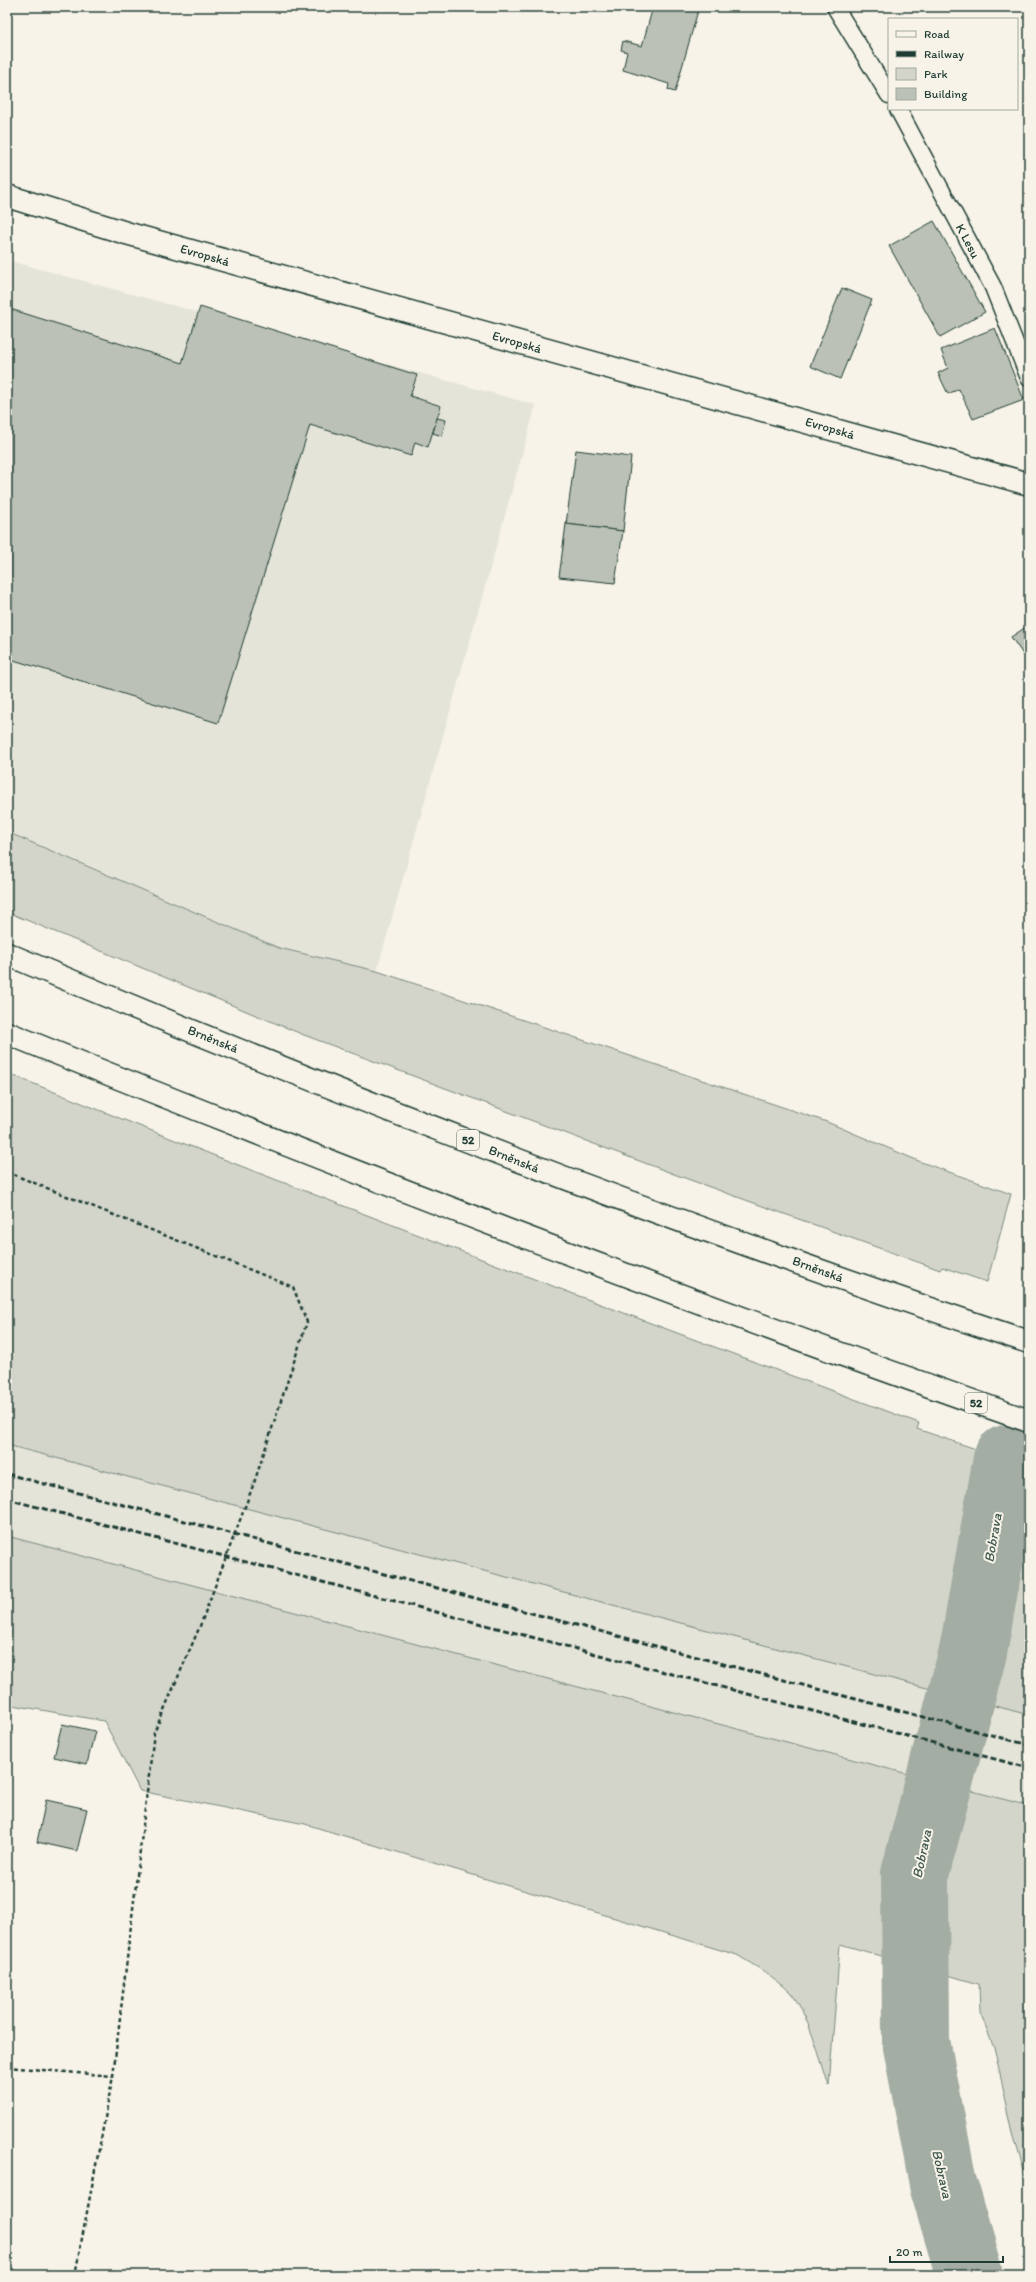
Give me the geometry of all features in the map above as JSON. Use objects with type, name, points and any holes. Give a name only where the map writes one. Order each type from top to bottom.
[{"type":"main road","name":"Evropská","points":[[7,196],[133,235],[1029,484]]},
{"type":"main road","name":"Brněnská","points":[[7,954],[110,997],[545,1171],[935,1311],[1029,1342]]},
{"type":"main road","name":"52","points":[[7,1033],[495,1226],[923,1384],[1029,1421]]},
{"type":"lane","points":[[835,7],[888,93]]},
{"type":"lane","name":"K Lesu","points":[[899,110],[993,287],[1029,378]]},
{"type":"path","points":[[7,1172],[293,1287],[307,1322],[251,1490],[200,1626],[154,1734],[113,2076],[75,2275]]},
{"type":"path","points":[[7,2067],[113,2076]]},
{"type":"shaded area","points":[[7,260],[536,405],[377,971],[279,948],[7,832]]},
{"type":"shaded area","points":[[7,1445],[1029,1715],[1029,1806],[7,1536]]},
{"type":"green space","points":[[7,832],[279,948],[377,971],[827,1122],[921,1162],[1011,1194],[987,1282],[942,1267],[940,1270],[682,1177],[304,1035],[7,912]]},
{"type":"green space","points":[[7,1073],[462,1251],[919,1423],[917,1429],[1029,1467],[1029,1715],[7,1445]]},
{"type":"green space","points":[[7,1536],[1029,1806],[1029,2188],[1014,2137],[994,2047],[980,2012],[979,1984],[840,1944],[829,2086],[808,2023],[796,2000],[778,1981],[737,1955],[305,1824],[140,1791],[104,1721],[7,1704]]},
{"type":"building","points":[[653,7],[699,7],[675,92],[668,90],[669,84],[623,70],[627,52],[621,50],[623,41],[642,46]]},
{"type":"building","points":[[934,221],[985,312],[940,337],[889,246]]},
{"type":"building","points":[[842,288],[872,300],[840,379],[810,366]]},
{"type":"building","points":[[200,307],[417,375],[410,396],[441,406],[428,447],[415,442],[411,456],[310,425],[218,723],[7,658],[7,308],[182,363]]},
{"type":"building","points":[[995,328],[1024,400],[973,419],[959,389],[948,394],[938,373],[948,368],[941,350]]},
{"type":"building","points":[[437,418],[446,420],[442,436],[433,433]]},
{"type":"building","points":[[576,450],[631,457],[623,531],[566,524]]},
{"type":"building","points":[[566,524],[623,531],[615,583],[559,577]]},
{"type":"building","points":[[1029,625],[1029,663],[1011,637]]},
{"type":"building","points":[[62,1724],[95,1731],[87,1764],[54,1757]]},
{"type":"building","points":[[46,1800],[87,1809],[77,1851],[37,1842]]},
{"type":"waterway","name":"Bobrava","points":[[970,2275],[943,2183],[916,2041],[915,1874],[973,1652],[1007,1459]]},
{"type":"railway","points":[[7,1474],[1029,1745]]},
{"type":"railway","points":[[7,1499],[1029,1768]]}]
